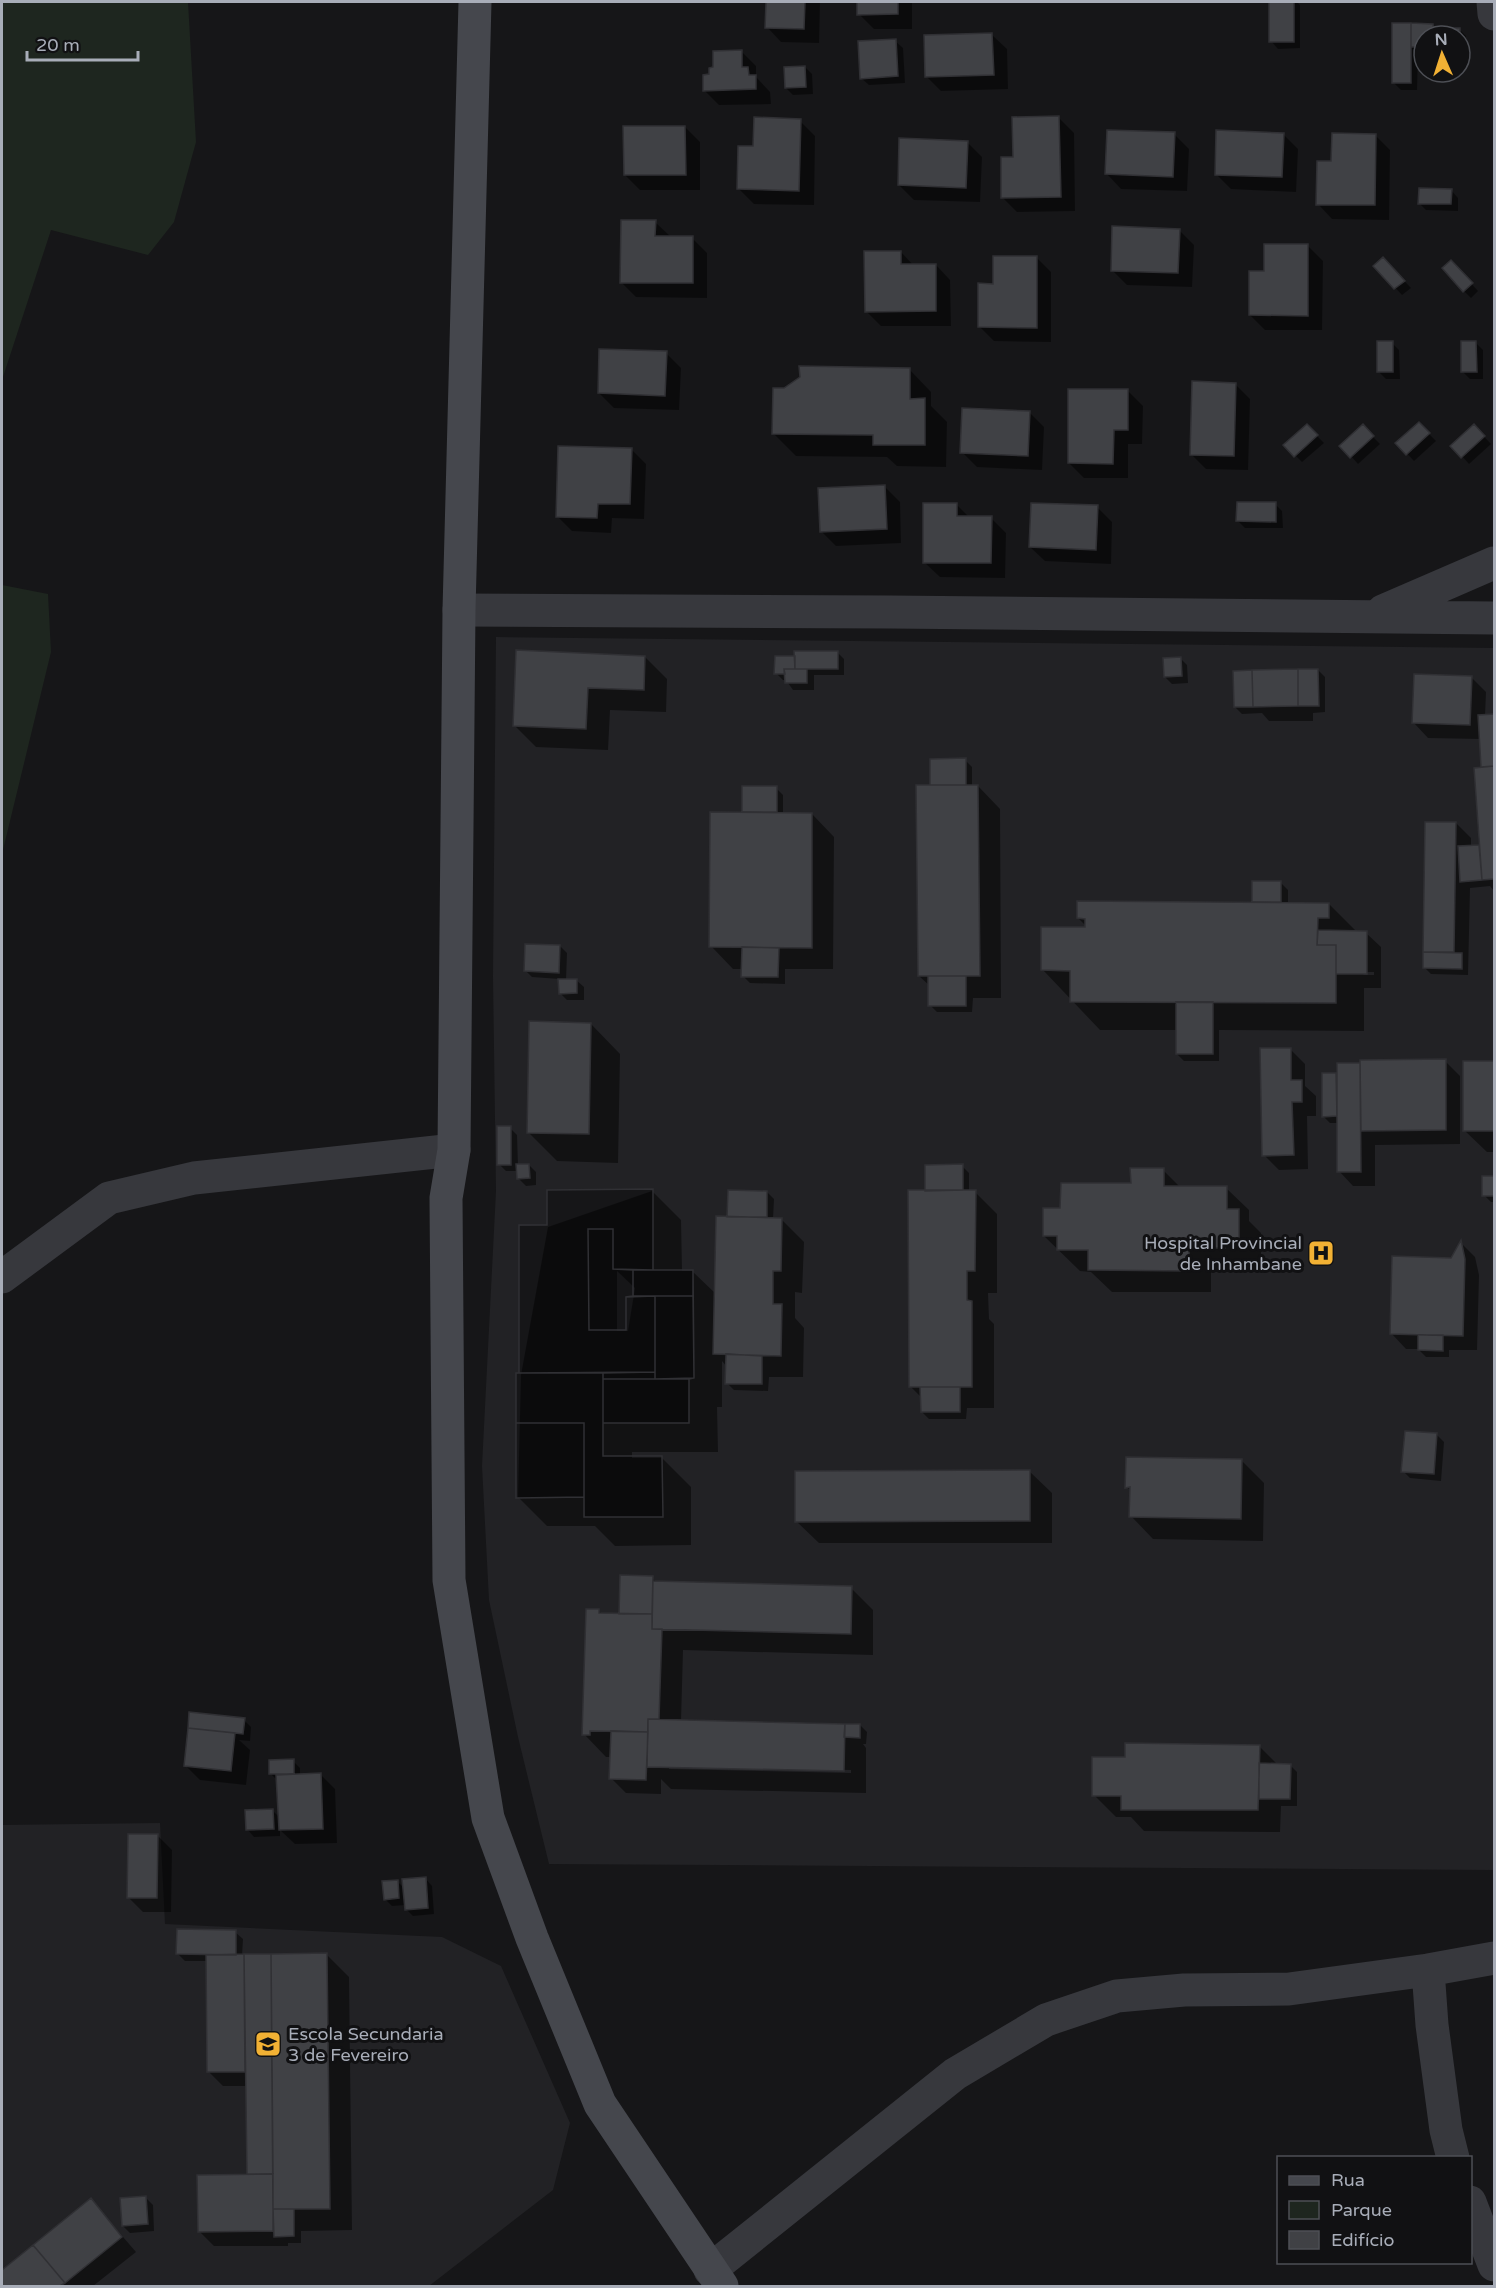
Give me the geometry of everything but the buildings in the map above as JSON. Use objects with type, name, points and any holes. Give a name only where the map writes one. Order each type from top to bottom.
[{"type":"main road","points":[[474,2],[459,610],[454,1150],[446,1198],[449,1580],[488,1818],[532,1938],[600,2103],[716,2278]]},
{"type":"street","points":[[1493,2],[1494,14]]},
{"type":"street","points":[[1370,616],[1494,563]]},
{"type":"street","points":[[459,610],[1494,618]]},
{"type":"street","points":[[2,1277],[109,1198],[194,1178],[454,1150]]},
{"type":"street","points":[[716,2278],[955,2074],[1046,2020],[1117,1996],[1195,1990],[1289,1989],[1428,1970],[1494,1958]]},
{"type":"street","points":[[1428,1970],[1433,2037],[1446,2130],[1453,2156]]},
{"type":"street","points":[[1472,2207],[1494,2265]]},
{"type":"shaded area","name":"Hospital Provincial de Inhambane","points":[[496,637],[1494,648],[1494,714],[1478,715],[1481,767],[1474,768],[1479,845],[1458,847],[1460,881],[1494,879],[1494,1061],[1463,1062],[1463,1131],[1494,1131],[1494,1176],[1482,1176],[1482,1196],[1494,1196],[1494,1870],[549,1864],[518,1737],[489,1600],[482,1466],[496,1191],[493,977]],"holes":[[[516,650],[645,656],[644,690],[588,688],[586,729],[513,726]],[[795,651],[837,651],[838,668],[807,669],[807,683],[785,683],[785,674],[774,673],[775,656],[795,656]],[[1181,657],[1182,676],[1164,677],[1163,658]],[[1318,669],[1319,706],[1234,707],[1233,671]],[[1414,674],[1472,676],[1470,725],[1412,723]],[[916,785],[978,785],[980,976],[966,976],[966,1005],[929,1006],[928,976],[918,976]],[[742,786],[777,787],[777,812],[812,813],[812,947],[779,948],[778,977],[742,977],[742,947],[710,812],[742,812]],[[1425,822],[1456,822],[1454,952],[1462,953],[1462,969],[1423,967]],[[1252,881],[1281,881],[1281,902],[1329,903],[1329,917],[1318,918],[1318,930],[1366,931],[1367,973],[1336,974],[1213,1002],[1213,1054],[1176,1054],[1176,1002],[1070,1002],[1070,971],[1042,970],[1041,927],[1085,927],[1085,919],[1077,918],[1078,901],[1252,902]],[[525,944],[560,945],[559,973],[524,971]],[[558,979],[577,979],[577,993],[559,994]],[[529,1022],[591,1023],[589,1134],[527,1132]],[[1260,1048],[1291,1048],[1291,1080],[1302,1080],[1302,1102],[1292,1102],[1293,1155]],[[1337,1063],[1360,1063],[1446,1130],[1361,1131],[1337,1116],[1322,1117],[1322,1073],[1336,1073]],[[963,1164],[963,1190],[976,1191],[975,1271],[967,1271],[967,1300],[972,1301],[972,1386],[960,1387],[959,1412],[921,1412],[920,1387],[909,1387],[908,1191],[925,1191],[926,1165]],[[1130,1168],[1164,1168],[1164,1186],[1227,1209],[1239,1209],[1239,1240],[1225,1240],[1225,1248],[1189,1248],[1189,1271],[1088,1270],[1088,1250],[1057,1250],[1057,1236],[1043,1236],[1043,1208],[1060,1208],[1061,1183],[1131,1183]],[[653,1189],[653,1270],[693,1270],[694,1378],[689,1379],[689,1423],[603,1423],[603,1456],[662,1456],[663,1517],[585,1517],[584,1497],[516,1498],[519,1226],[547,1225],[547,1190]],[[728,1190],[767,1191],[767,1217],[782,1218],[781,1271],[773,1271],[773,1304],[782,1304],[781,1355],[762,1356],[761,1384],[726,1384],[726,1354],[713,1354],[716,1217],[727,1217]],[[1461,1241],[1442,1351],[1418,1350],[1418,1335],[1390,1334],[1392,1257],[1451,1258]],[[1405,1431],[1437,1434],[1434,1474],[1401,1472]],[[1126,1457],[1242,1459],[1241,1519],[1130,1517],[1130,1487],[1126,1488]],[[1030,1470],[1029,1521],[795,1521],[795,1471]],[[653,1576],[653,1581],[852,1586],[662,1629],[659,1719],[860,1724],[860,1738],[844,1737],[844,1771],[647,1767],[646,1780],[610,1779],[611,1731],[590,1731],[590,1735],[582,1735],[586,1609],[599,1609],[599,1613],[619,1614]],[[1125,1743],[1259,1745],[1259,1763],[1291,1764],[1290,1799],[1259,1799],[1258,1810],[1121,1810],[1121,1796],[1092,1795],[1092,1757],[1125,1757]]]},
{"type":"shaded area","name":"Escola Secundaria 3 de Fevereiro","points":[[160,1823],[165,1924],[442,1937],[501,1966],[570,2123],[553,2190],[429,2286],[2,2286],[2,1825]]},
{"type":"green space","points":[[2,2],[188,2],[196,142],[174,222],[148,255],[51,230],[2,380]]},
{"type":"green space","points":[[2,585],[48,594],[51,652],[2,854]]},
{"type":"place","name":"Hospital Provincial de Inhambane","points":[[1321,1253]]},
{"type":"place","name":"Escola Secundaria 3 de Fevereiro","points":[[268,2044]]}]
